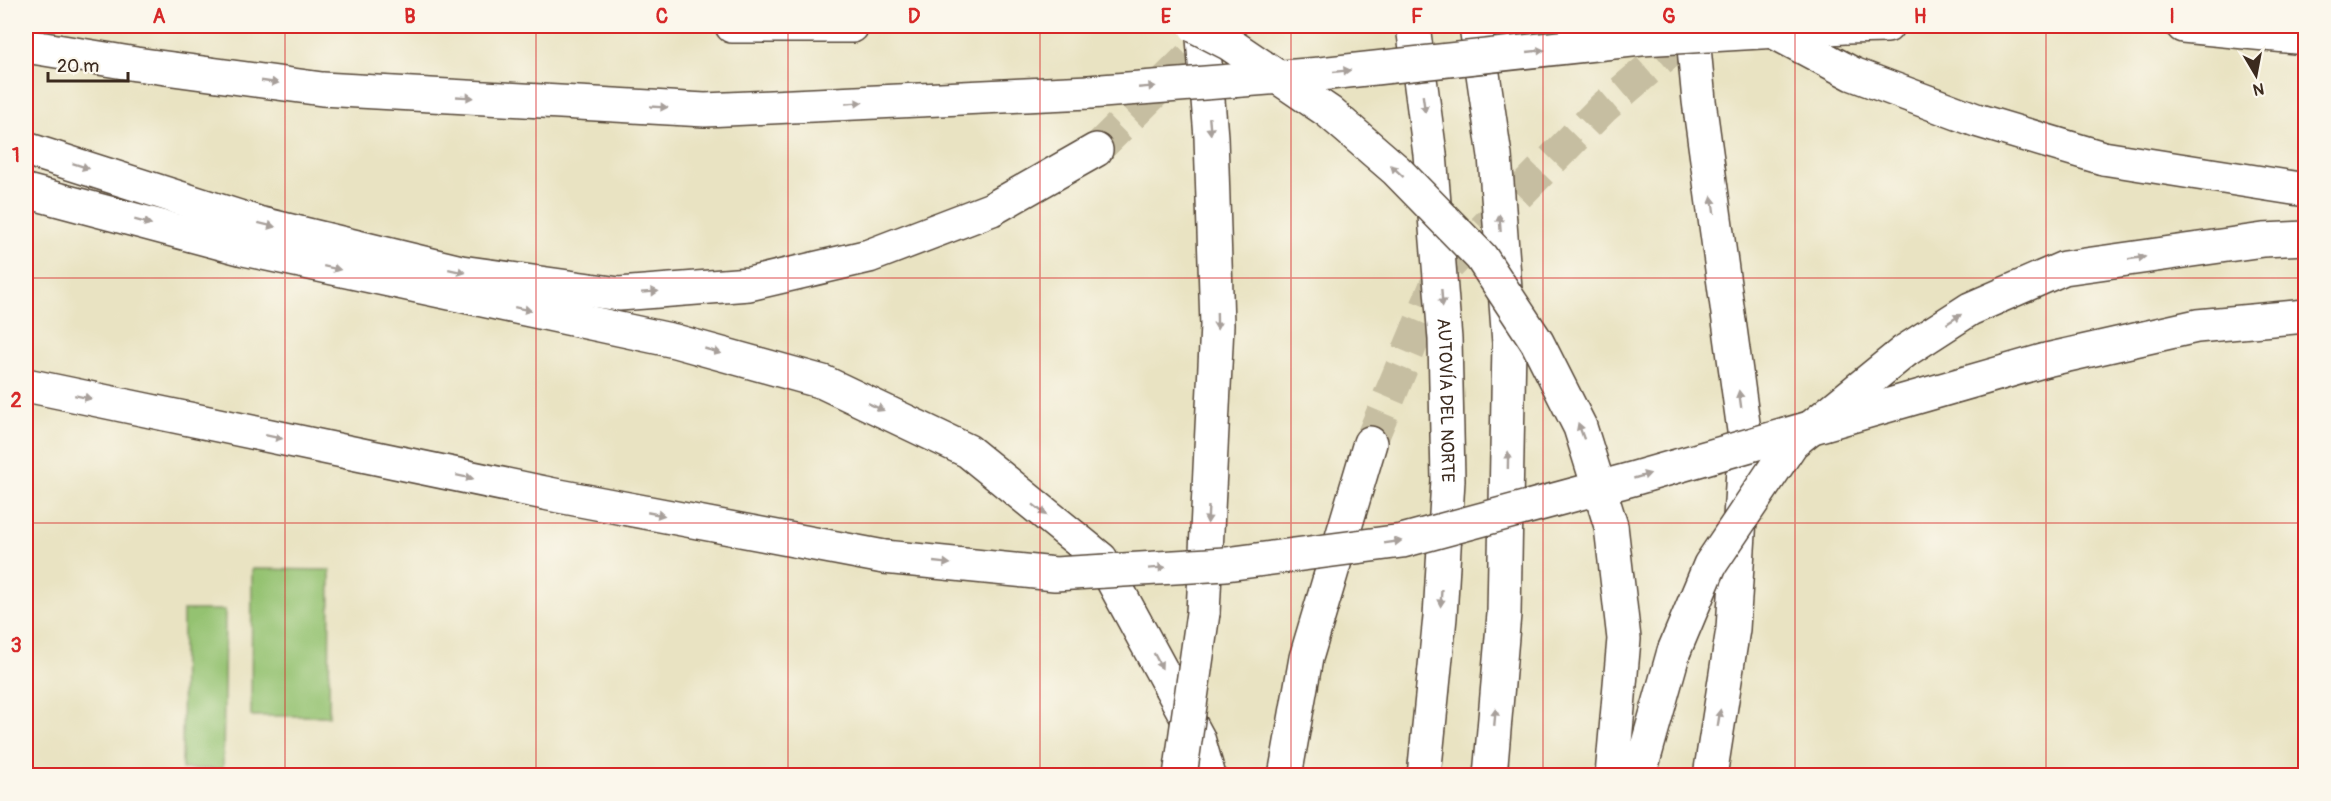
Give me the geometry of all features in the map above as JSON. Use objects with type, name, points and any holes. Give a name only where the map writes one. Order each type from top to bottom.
[{"type":"highway","points":[[732,26],[852,26]]},
{"type":"highway","points":[[1195,26],[1228,43],[1329,112],[1396,170],[1481,257],[1537,342],[1580,427],[1611,526],[1624,639],[1612,776]]},
{"type":"highway","points":[[1180,776],[1203,613],[1217,325],[1211,137],[1202,26]]},
{"type":"highway","name":"AUTOVÍA DEL NORTE","points":[[1413,26],[1430,154],[1445,339],[1448,480],[1440,617],[1424,776]]},
{"type":"highway","points":[[1476,26],[1495,156],[1509,343],[1504,614],[1490,776]]},
{"type":"highway","points":[[1692,26],[1700,112],[1745,438],[1732,629],[1710,776]]},
{"type":"highway","points":[[1761,26],[1853,74],[1976,120],[2103,158],[2306,190]]},
{"type":"highway","points":[[26,46],[136,64],[322,89],[705,110],[1089,92],[1320,74],[1641,39],[1887,26]]},
{"type":"highway","points":[[2183,26],[2306,38]]},
{"type":"highway","points":[[26,149],[258,223],[449,270],[620,294],[749,284],[869,256],[992,209],[1096,150]]},
{"type":"highway","points":[[26,190],[244,249],[675,341],[720,353],[823,382],[968,451],[1101,559],[1198,738],[1209,776]]},
{"type":"highway","points":[[1639,776],[1674,651],[1710,565],[1792,443],[1905,351],[1970,309],[2064,268],[2264,240],[2306,238]]},
{"type":"highway","points":[[26,385],[559,496],[884,557],[1055,574],[1226,564],[1402,541],[1632,479],[2046,360],[2197,326],[2306,316]]},
{"type":"highway","points":[[1285,776],[1306,658],[1370,443]]},
{"type":"green space","points":[[252,569],[330,570],[329,716],[251,716]]},
{"type":"green space","points":[[183,610],[225,610],[223,769],[182,769]]},
{"type":"tunnel","points":[[1370,443],[1441,273],[1603,108],[1699,26]]},
{"type":"tunnel","points":[[1096,150],[1220,27]]}]
